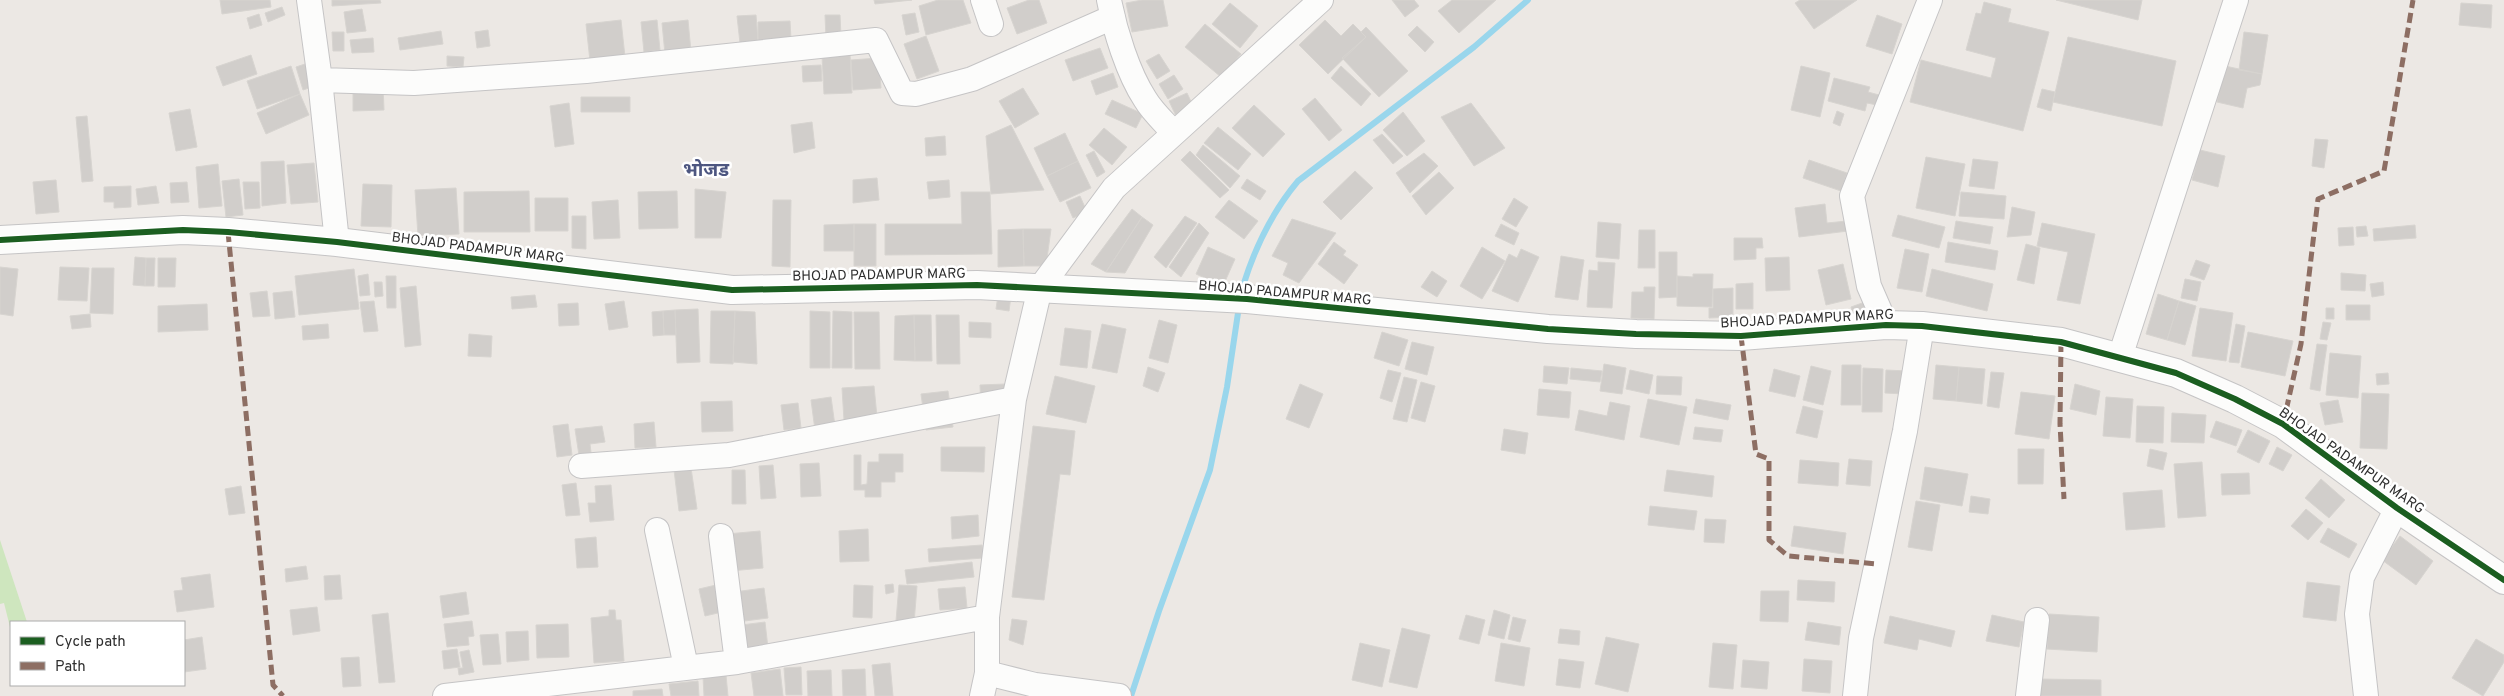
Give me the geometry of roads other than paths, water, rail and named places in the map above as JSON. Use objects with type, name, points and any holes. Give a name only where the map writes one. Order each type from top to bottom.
[{"type":"street","points":[[309,0],[320,80],[336,242]]},
{"type":"street","points":[[983,0],[991,24]]},
{"type":"street","points":[[1119,696],[1035,685],[985,685],[987,617],[1014,399],[1040,288],[1114,188],[1173,132],[1321,0]]},
{"type":"street","points":[[1886,325],[1869,286],[1852,196],[1930,0]]},
{"type":"street","points":[[2120,357],[2236,0]]},
{"type":"street","points":[[320,80],[414,83],[586,71],[876,40],[902,93],[916,94],[972,78],[1111,9],[1134,79],[1145,100],[1173,132]]},
{"type":"street","name":"BHOJAD PADAMPUR MARG","points":[[0,240],[183,230],[228,232],[336,242],[732,290],[977,285],[1247,299],[1548,329],[1636,334],[1741,336],[1886,325],[1922,326],[2061,342],[2176,373],[2235,398],[2283,424],[2397,508],[2504,580]]},
{"type":"street","points":[[1855,696],[1861,638],[1905,431],[1922,326]]},
{"type":"street","points":[[581,466],[729,455],[1014,399]]},
{"type":"street","points":[[2366,696],[2357,614],[2362,576],[2397,508]]},
{"type":"street","points":[[658,530],[686,668]]},
{"type":"street","points":[[721,536],[737,662]]},
{"type":"street","points":[[445,696],[737,662],[987,617]]},
{"type":"street","points":[[2028,696],[2037,620]]},
{"type":"waterway","points":[[1244,283],[1266,229],[1280,205],[1298,181],[1474,47],[1528,0]]},
{"type":"waterway","points":[[1131,696],[1159,611],[1210,470],[1227,387],[1238,313]]},
{"type":"district","name":"भोजड","points":[[706,169]]}]
